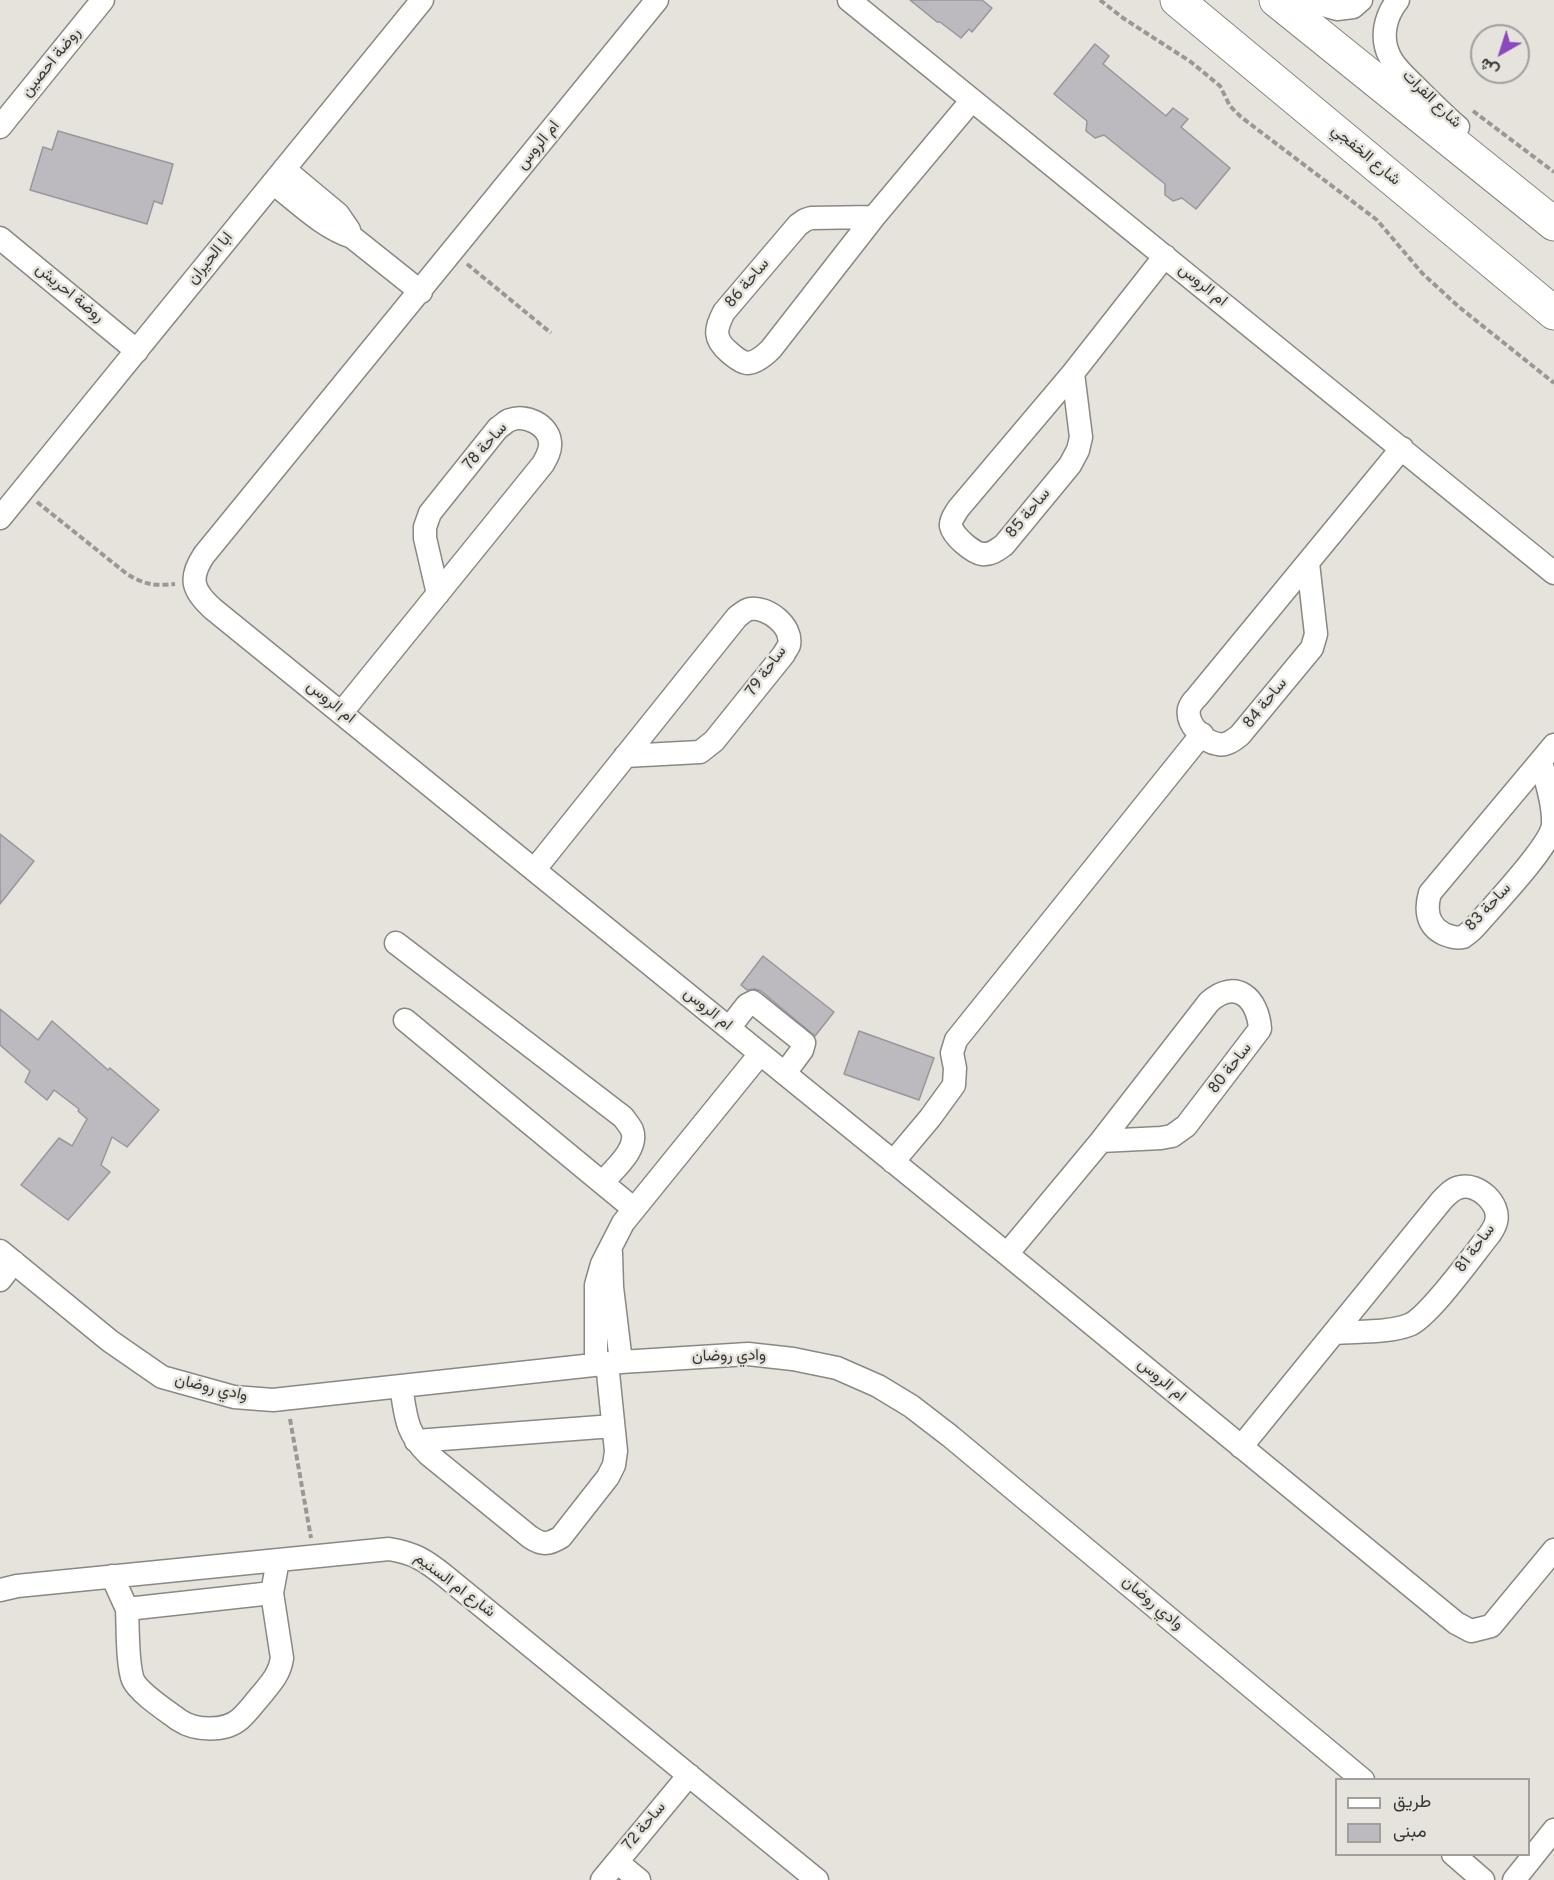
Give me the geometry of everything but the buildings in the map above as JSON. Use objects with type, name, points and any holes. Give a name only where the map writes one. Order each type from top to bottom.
[{"type":"highway","name":"شارع الخفجي","points":[[1176,0],[1554,313]]},
{"type":"highway","points":[[1276,0],[1554,224]]},
{"type":"street","name":"روضة احصين","points":[[0,127],[103,0]]},
{"type":"street","name":"ابا الحيران","points":[[0,518],[422,0]]},
{"type":"street","name":"ام الروس","points":[[657,0],[421,292],[204,555],[197,565],[194,581],[196,591],[201,598],[1465,1629],[1478,1630],[1491,1626],[1554,1550]]},
{"type":"street","name":"ام الروس","points":[[849,0],[1554,573]]},
{"type":"street","points":[[1305,0],[1337,9],[1353,7],[1361,0]]},
{"type":"street","name":"شارع الفرات","points":[[1398,0],[1393,6],[1385,27],[1385,45],[1390,59],[1439,111],[1472,138],[1496,162],[1512,189]]},
{"type":"street","name":"ساحة 86","points":[[874,217],[812,218],[798,225],[724,312],[718,324],[717,337],[725,349],[747,363],[760,359],[771,349],[874,217],[972,100]]},
{"type":"street","points":[[278,176],[326,225],[352,237],[421,292]]},
{"type":"street","name":"روضة احريش","points":[[0,238],[137,351]]},
{"type":"street","name":"ساحة 85","points":[[1073,372],[1080,437],[1078,450],[1070,465],[1004,545],[993,553],[981,554],[971,549],[960,540],[951,526],[958,508],[1073,372],[1165,256]]},
{"type":"street","name":"ساحة 78","points":[[342,712],[438,594],[543,464],[549,451],[550,440],[546,431],[535,422],[524,418],[509,420],[498,429],[430,513],[424,527],[425,538],[438,594]]},
{"type":"street","points":[[893,1162],[954,1085],[955,1068],[952,1053],[956,1040],[1202,734],[1190,720],[1189,708],[1197,696],[1402,448]]},
{"type":"street","name":"ساحة 84","points":[[1202,734],[1219,744],[1230,742],[1240,735],[1312,648],[1317,634],[1308,563]]},
{"type":"street","name":"ساحة 79","points":[[535,869],[625,756],[737,617],[747,610],[758,609],[768,612],[781,622],[788,633],[789,645],[784,654],[714,741],[700,752],[625,756]]},
{"type":"street","name":"ساحة 83","points":[[1548,754],[1553,826],[1544,845],[1474,928],[1463,937],[1451,937],[1439,931],[1431,923],[1427,912],[1426,903],[1430,893],[1548,754]]},
{"type":"street","points":[[396,943],[623,1118],[632,1130],[633,1141],[629,1151],[603,1182]]},
{"type":"street","name":"ساحة 80","points":[[1007,1254],[1101,1141],[1209,1002],[1218,994],[1227,992],[1240,993],[1255,1005],[1260,1018],[1260,1029],[1186,1126],[1172,1136],[1161,1138],[1101,1141]]},
{"type":"street","points":[[729,1028],[747,1005],[753,1002],[804,1043],[785,1073]]},
{"type":"street","points":[[405,1020],[634,1209]]},
{"type":"street","points":[[401,1386],[408,1426],[416,1441],[428,1454],[541,1544],[551,1544],[561,1538],[608,1477],[614,1465],[616,1451],[608,1363],[596,1285],[600,1270],[618,1232],[634,1209],[760,1054]]},
{"type":"street","name":"ساحة 81","points":[[1241,1447],[1442,1200],[1452,1191],[1463,1186],[1473,1188],[1486,1196],[1496,1208],[1497,1221],[1425,1315],[1410,1325],[1395,1329],[1334,1333]]},
{"type":"street","name":"وادي روضان","points":[[5,1264],[162,1377],[234,1397],[287,1399],[608,1363],[748,1354],[793,1359],[837,1368],[878,1386],[911,1406],[950,1436],[1362,1778]]},
{"type":"street","points":[[416,1441],[613,1426]]},
{"type":"street","name":"شارع ام السنيم","points":[[0,1590],[16,1586],[112,1576],[389,1550],[418,1556],[817,1880]]},
{"type":"street","points":[[112,1576],[127,1609],[134,1680],[139,1688],[179,1720],[198,1729],[229,1725],[240,1719],[277,1676],[282,1658],[272,1593],[278,1560]]},
{"type":"street","points":[[127,1609],[272,1593]]},
{"type":"street","name":"ساحة 72","points":[[602,1880],[689,1774]]},
{"type":"street","points":[[1514,1880],[1554,1830]]},
{"type":"street","points":[[1455,1856],[1484,1880]]},
{"type":"street","points":[[617,1862],[639,1880]]},
{"type":"path","points":[[1100,0],[1123,18],[1191,62],[1220,86],[1230,105],[1241,117],[1377,220],[1422,273],[1459,307],[1554,383]]},
{"type":"path","points":[[453,252],[552,333]]},
{"type":"path","points":[[23,490],[142,584],[159,586],[194,581]]},
{"type":"path","points":[[287,1399],[314,1557]]}]
